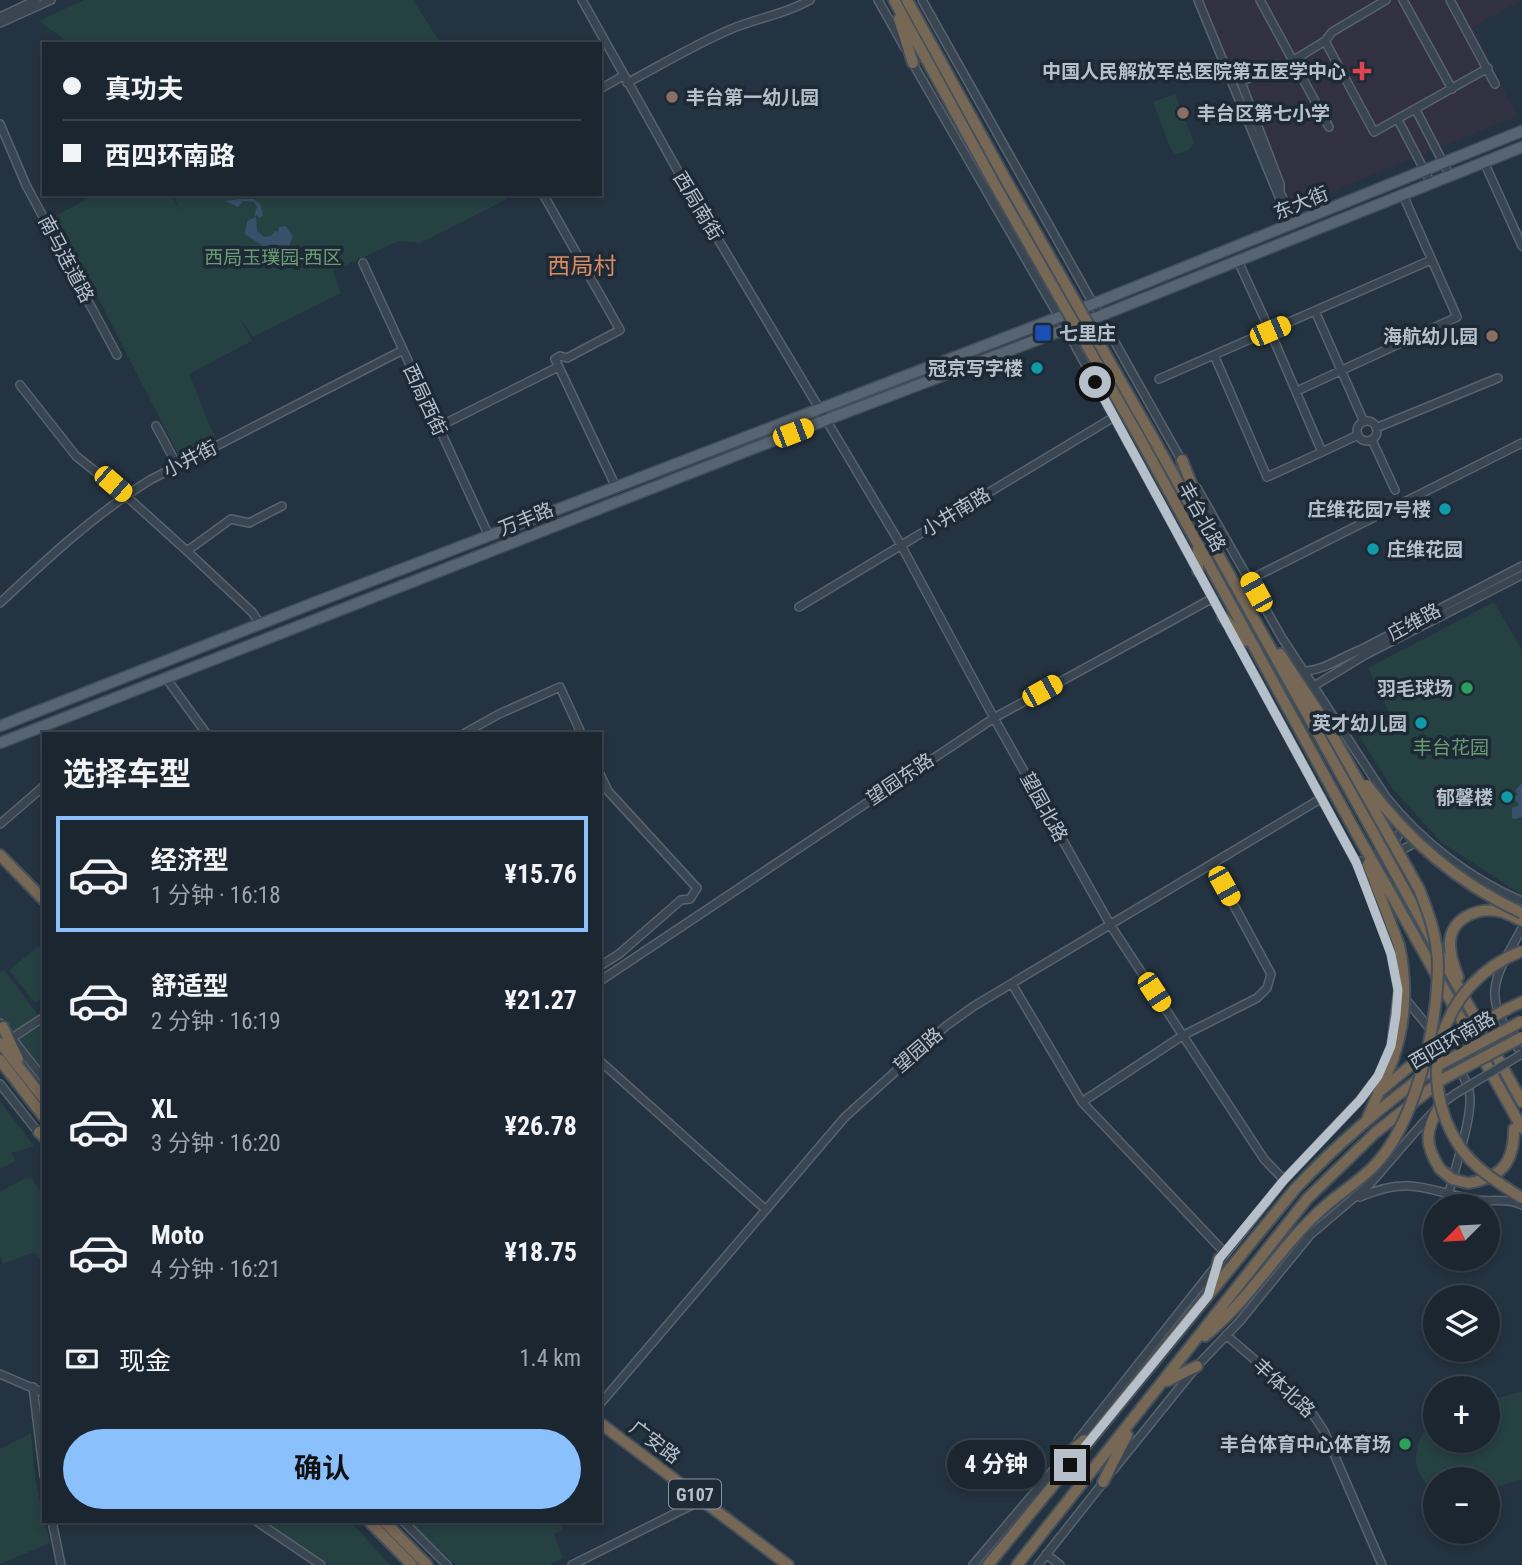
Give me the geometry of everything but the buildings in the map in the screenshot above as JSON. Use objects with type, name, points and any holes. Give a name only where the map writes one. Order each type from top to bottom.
[{"type":"highway","points":[[894,0],[913,63]]},
{"type":"highway","name":"丰台北路","points":[[894,0],[1149,429],[1522,1102]]},
{"type":"highway","name":"丰台北路","points":[[907,0],[1000,182],[1354,829],[1386,896]]},
{"type":"highway","points":[[915,0],[926,34]]},
{"type":"highway","points":[[1181,460],[1221,558]]},
{"type":"highway","points":[[1198,546],[1198,571]]},
{"type":"highway","points":[[1223,617],[1257,654]]},
{"type":"highway","points":[[1262,631],[1290,666],[1363,779],[1411,837],[1464,881],[1522,913]]},
{"type":"highway","points":[[1189,1349],[1225,1320],[1244,1300],[1314,1214],[1374,1166],[1405,1119],[1416,1093],[1423,1063],[1438,965],[1430,915],[1419,889],[1325,722]]},
{"type":"highway","points":[[1,858],[42,898]]},
{"type":"highway","points":[[1367,1119],[1400,1040],[1406,991],[1404,967],[1386,896]]},
{"type":"highway","points":[[1386,896],[1498,1084],[1518,1129],[1522,1150]]},
{"type":"highway","points":[[1468,1005],[1452,960],[1452,932],[1459,922],[1477,911],[1504,912],[1522,921]]},
{"type":"highway","points":[[1522,951],[1500,961],[1468,987],[1458,1001],[1442,1036],[1437,1058],[1440,1100],[1447,1124],[1477,1167],[1522,1198]]},
{"type":"highway","points":[[1378,1093],[1429,1053],[1522,1002]]},
{"type":"highway","name":"西四环南路","points":[[988,1565],[1294,1189],[1332,1150],[1367,1119],[1437,1066],[1522,1021]]},
{"type":"highway","points":[[2,1025],[26,1077]]},
{"type":"highway","name":"西四环南路","points":[[1017,1565],[1307,1199],[1376,1132],[1443,1079],[1522,1037]]},
{"type":"highway","points":[[0,1042],[42,1097]]},
{"type":"highway","points":[[0,1060],[42,1114]]},
{"type":"highway","points":[[1440,1105],[1427,1137],[1430,1154],[1440,1170],[1452,1179],[1468,1183],[1486,1180],[1502,1170],[1510,1159],[1518,1129]]},
{"type":"highway","points":[[1208,1296],[1222,1256]]},
{"type":"highway","points":[[1161,1384],[1197,1366]]},
{"type":"highway","points":[[1103,1482],[1136,1416]]},
{"type":"highway","name":"广安路","points":[[602,1425],[788,1565]]},
{"type":"highway","points":[[1063,1458],[1103,1425]]},
{"type":"highway","points":[[370,1523],[405,1565]]},
{"type":"highway","points":[[370,1523],[412,1565]]},
{"type":"highway","points":[[386,1523],[427,1565]]},
{"type":"main road","name":"东大街","points":[[1058,316],[1295,224],[1522,131]]},
{"type":"main road","name":"东大街","points":[[1066,329],[1522,147]]},
{"type":"main road","name":"万丰路","points":[[0,726],[1058,316]]},
{"type":"main road","name":"万丰路","points":[[0,743],[1066,329]]},
{"type":"main road","points":[[262,642],[255,638],[258,630],[293,617],[311,604]]},
{"type":"main road","points":[[166,678],[179,669],[218,653],[212,644]]},
{"type":"street","points":[[0,17],[36,0]]},
{"type":"street","points":[[0,23],[51,0]]},
{"type":"street","name":"西局南街","points":[[582,0],[625,79],[826,420]]},
{"type":"street","points":[[602,88],[727,31],[779,15],[810,0]]},
{"type":"street","name":"丰台北路","points":[[878,0],[1066,329],[1356,862],[1391,954],[1398,990]]},
{"type":"street","name":"丰台北路","points":[[922,0],[1249,580],[1368,773],[1401,815],[1424,838],[1469,872],[1522,901]]},
{"type":"street","points":[[1198,0],[1295,224]]},
{"type":"street","points":[[1260,0],[1328,127]]},
{"type":"street","points":[[1295,224],[1280,192],[1280,184],[1241,82],[1277,64],[1281,68],[1325,41],[1332,32],[1386,0]]},
{"type":"street","points":[[1403,0],[1452,89]]},
{"type":"street","points":[[1450,0],[1495,84]]},
{"type":"street","points":[[1325,41],[1374,132],[1488,68]]},
{"type":"street","points":[[1416,110],[1450,176]]},
{"type":"street","points":[[1398,120],[1432,183]]},
{"type":"street","name":"南马连道路","points":[[0,124],[26,186],[117,355]]},
{"type":"street","points":[[1484,162],[1522,246]]},
{"type":"street","points":[[1297,391],[1457,317],[1404,195]]},
{"type":"street","points":[[544,196],[620,330],[567,358],[560,356],[555,359],[616,487]]},
{"type":"street","points":[[1158,379],[1431,260]]},
{"type":"street","points":[[1238,261],[1322,452]]},
{"type":"street","name":"西局西街","points":[[363,263],[489,536]]},
{"type":"street","points":[[1315,311],[1364,422]]},
{"type":"street","name":"小井街","points":[[0,603],[79,531],[125,495],[177,465],[403,350]]},
{"type":"street","points":[[1214,355],[1267,477],[1358,435]]},
{"type":"street","points":[[1095,382],[1103,368],[1115,365],[1135,378]]},
{"type":"street","points":[[438,427],[558,367]]},
{"type":"street","points":[[1376,428],[1498,378]]},
{"type":"street","points":[[20,385],[76,456],[125,495],[187,551],[252,612],[260,624]]},
{"type":"street","name":"小井南路","points":[[799,607],[1114,417]]},
{"type":"street","name":"望园北路","points":[[826,420],[901,545],[1111,926],[1264,1158],[1284,1180]]},
{"type":"street","points":[[1364,422],[1373,423],[1376,428],[1376,435],[1372,440],[1362,440],[1358,435],[1359,426],[1364,422]]},
{"type":"street","points":[[156,426],[177,465]]},
{"type":"street","points":[[1372,440],[1395,490]]},
{"type":"street","points":[[1249,580],[1522,443]]},
{"type":"street","points":[[187,551],[231,519],[249,523],[282,506]]},
{"type":"street","name":"庄维路","points":[[1304,671],[1315,671],[1360,650],[1522,566]]},
{"type":"street","name":"庄维路","points":[[1314,686],[1365,655],[1522,575]]},
{"type":"street","name":"望园东路","points":[[602,980],[994,718],[1213,598]]},
{"type":"street","points":[[166,678],[205,732]]},
{"type":"street","points":[[467,732],[499,714],[560,687],[581,732]]},
{"type":"street","points":[[602,778],[608,791],[697,888],[690,899],[681,900],[619,954],[602,965]]},
{"type":"street","points":[[0,824],[42,788]]},
{"type":"street","points":[[602,796],[608,791]]},
{"type":"street","name":"望园路","points":[[602,1402],[861,1100],[946,1026],[1322,799]]},
{"type":"street","points":[[1356,862],[1364,861],[1396,842],[1401,831],[1401,815]]},
{"type":"street","points":[[1361,873],[1424,838]]},
{"type":"street","points":[[1082,1102],[1182,1035],[1257,998],[1267,988],[1271,974],[1212,864]]},
{"type":"street","points":[[1038,1565],[1197,1366],[1240,1321],[1310,1235],[1353,1200],[1387,1167],[1408,1139],[1440,1105],[1482,1076],[1522,1055],[1497,1005],[1495,989],[1522,928]]},
{"type":"street","points":[[1012,984],[1082,1102],[1222,1256]]},
{"type":"street","points":[[1398,990],[1435,1035],[1469,1090],[1470,1105],[1449,1193]]},
{"type":"street","name":"西四环南路","points":[[973,1565],[1063,1458],[1284,1180],[1360,1100],[1378,1076],[1391,1046],[1398,990]]},
{"type":"street","points":[[12,1038],[42,1018]]},
{"type":"street","points":[[2,1025],[42,1076]]},
{"type":"street","points":[[602,1063],[766,1210]]},
{"type":"street","points":[[0,1084],[42,1136]]},
{"type":"street","points":[[1353,1200],[1401,1184],[1483,1201],[1516,1202],[1522,1205]]},
{"type":"street","name":"丰体北路","points":[[1226,1335],[1313,1413],[1324,1431],[1380,1563]]},
{"type":"street","points":[[0,1374],[42,1392]]},
{"type":"street","points":[[33,1387],[42,1460]]},
{"type":"street","points":[[572,1565],[702,1500]]},
{"type":"street","points":[[52,1523],[61,1565]]},
{"type":"street","points":[[259,1523],[321,1565]]},
{"type":"street","points":[[404,1523],[447,1565]]},
{"type":"street","points":[[1046,1554],[1060,1565]]},
{"type":"shaded area","name":"中国人民解放军总医院第五医学中心","points":[[1201,0],[1522,0],[1473,27],[1517,116],[1286,210]]},
{"type":"shaded area","points":[[254,199],[260,204],[263,216],[254,216],[257,207],[254,202],[243,201],[238,207],[225,201]]},
{"type":"shaded area","points":[[256,217],[257,231],[264,237],[278,232],[279,227],[286,226],[293,236],[289,246],[283,250],[278,247],[275,251],[245,234],[247,221]]},
{"type":"shaded area","points":[[1522,783],[1522,817],[1515,819],[1512,818],[1512,808],[1519,805],[1514,798],[1518,794],[1515,791]]},
{"type":"green space","points":[[84,0],[413,0],[440,42],[65,42],[38,21]]},
{"type":"green space","points":[[1175,94],[1194,142],[1189,150],[1177,153],[1170,147],[1153,102]]},
{"type":"green space","name":"西局玉璞园-西区","points":[[92,196],[172,196],[180,211],[174,196],[506,196],[507,199],[420,243],[399,241],[333,271],[341,293],[253,337],[239,317],[252,341],[189,374],[216,437],[179,456],[56,216]]},
{"type":"green space","name":"丰台花园","points":[[1494,602],[1522,650],[1522,895],[1441,842],[1392,788],[1356,731],[1389,712],[1368,668]]},
{"type":"green space","points":[[39,946],[42,950],[42,998],[35,1003],[9,970]]},
{"type":"green space","points":[[4,970],[39,1016],[12,1033],[0,1018],[0,972]]},
{"type":"green space","points":[[42,1026],[42,1068],[19,1039]]},
{"type":"green space","points":[[0,1101],[34,1146],[12,1153],[15,1161],[0,1169]]},
{"type":"green space","points":[[31,1177],[42,1194],[42,1262],[34,1252],[3,1264],[0,1255],[0,1192]]},
{"type":"green space","points":[[1522,1391],[1522,1479],[1500,1486],[1500,1467],[1423,1467],[1423,1478],[1416,1456],[1423,1435],[1423,1453],[1500,1453],[1500,1397]]},
{"type":"green space","points":[[31,1433],[42,1523],[45,1523],[50,1543],[0,1564],[0,1449]]},
{"type":"green space","points":[[267,1523],[352,1523],[390,1565],[330,1565]]},
{"type":"green space","points":[[411,1523],[560,1523],[563,1530],[554,1534],[563,1558],[549,1565],[456,1565]]},
{"type":"place","name":"中国人民解放军总医院第五医学中心","points":[[1362,71]]},
{"type":"place","name":"丰台第一幼儿园","points":[[672,97]]},
{"type":"place","name":"丰台区第七小学","points":[[1183,113]]},
{"type":"place","name":"七里庄","points":[[1043,333]]},
{"type":"place","name":"海航幼儿园","points":[[1492,336]]},
{"type":"place","name":"冠京写字楼","points":[[1037,368]]},
{"type":"place","name":"庄维花园7号楼","points":[[1445,509]]},
{"type":"place","name":"庄维花园","points":[[1373,549]]},
{"type":"place","name":"羽毛球场","points":[[1467,688]]},
{"type":"place","name":"英才幼儿园","points":[[1421,723]]},
{"type":"place","name":"郁馨楼","points":[[1507,797]]},
{"type":"place","name":"丰台体育中心体育场","points":[[1405,1444]]},
{"type":"district","name":"西局村","points":[[582,266]]},
{"type":"route","points":[[1070,1465],[1208,1296],[1219,1259],[1284,1180],[1360,1100],[1378,1076],[1391,1046],[1398,990],[1391,954],[1378,914],[1356,862],[1095,382]]}]
